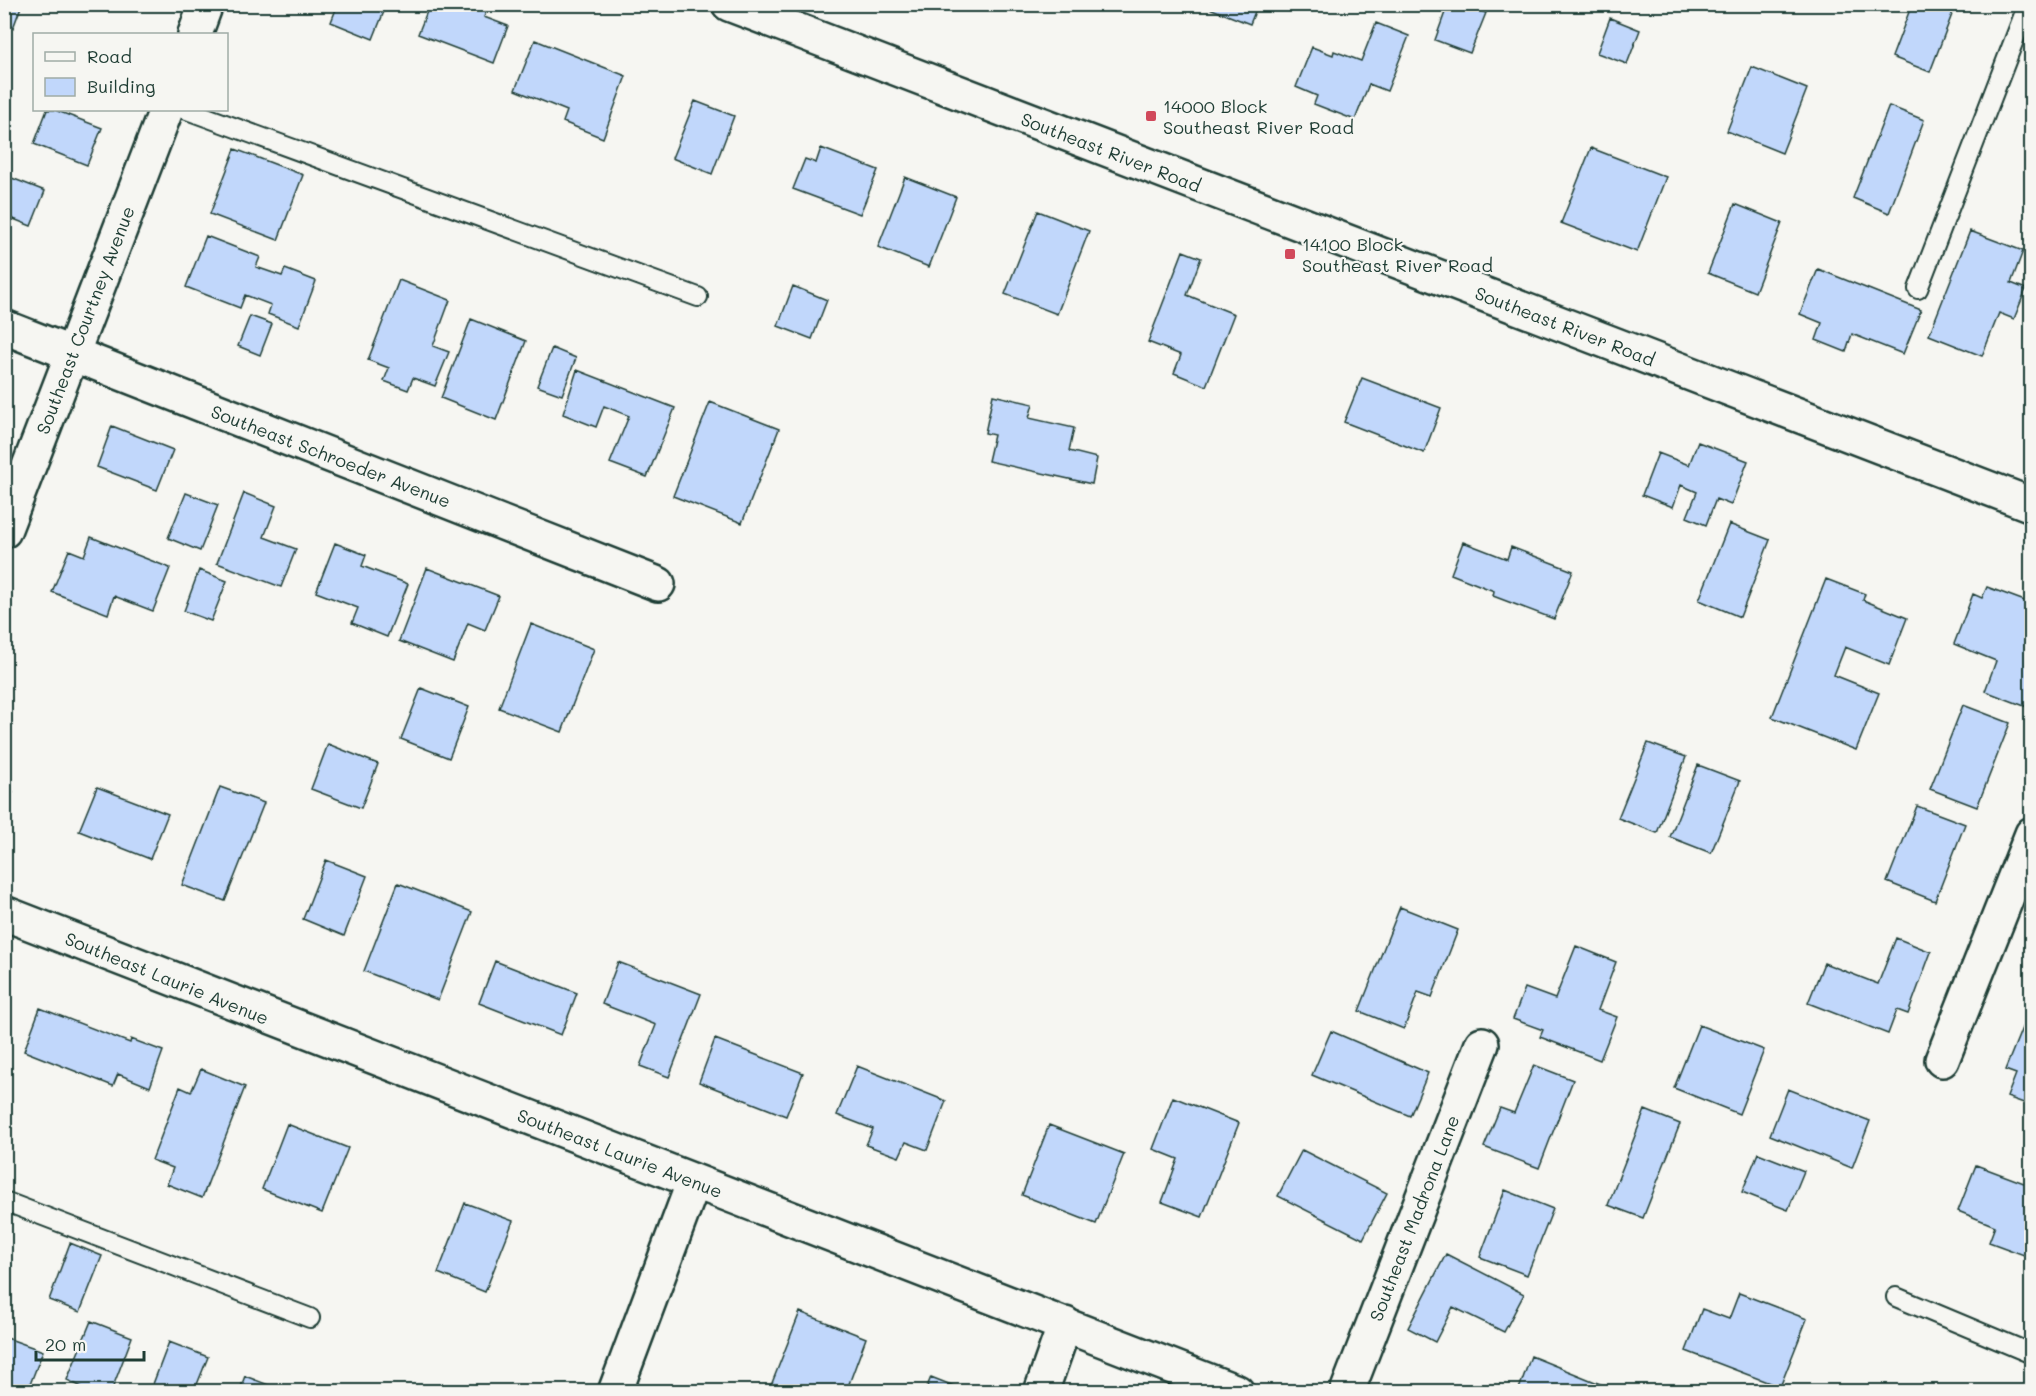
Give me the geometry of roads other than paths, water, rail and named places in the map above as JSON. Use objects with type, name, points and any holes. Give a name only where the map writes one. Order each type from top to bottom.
[{"type":"street","points":[[195,33],[206,4]]},
{"type":"street","name":"Southeast River Road","points":[[729,4],[2031,505]]},
{"type":"street","name":"Southeast Courtney Avenue","points":[[4,531],[166,111]]},
{"type":"street","name":"Southeast Schroeder Avenue","points":[[4,327],[658,584]]},
{"type":"street","points":[[1942,1060],[2031,834]]},
{"type":"street","name":"Southeast Laurie Avenue","points":[[4,914],[383,1063],[1237,1392]]},
{"type":"street","name":"Southeast Madrona Lane","points":[[1347,1392],[1482,1044]]},
{"type":"street","points":[[615,1392],[694,1181]]},
{"type":"street","points":[[1041,1392],[1065,1324]]},
{"type":"lane","points":[[1918,288],[2028,4]]},
{"type":"lane","points":[[190,111],[698,297]]},
{"type":"lane","points":[[4,1201],[309,1318]]},
{"type":"lane","points":[[1896,1297],[2031,1354]]},
{"type":"place","name":"14000 Block Southeast River Road","points":[[1151,116]]},
{"type":"place","name":"14100 Block Southeast River Road","points":[[1290,254]]}]
